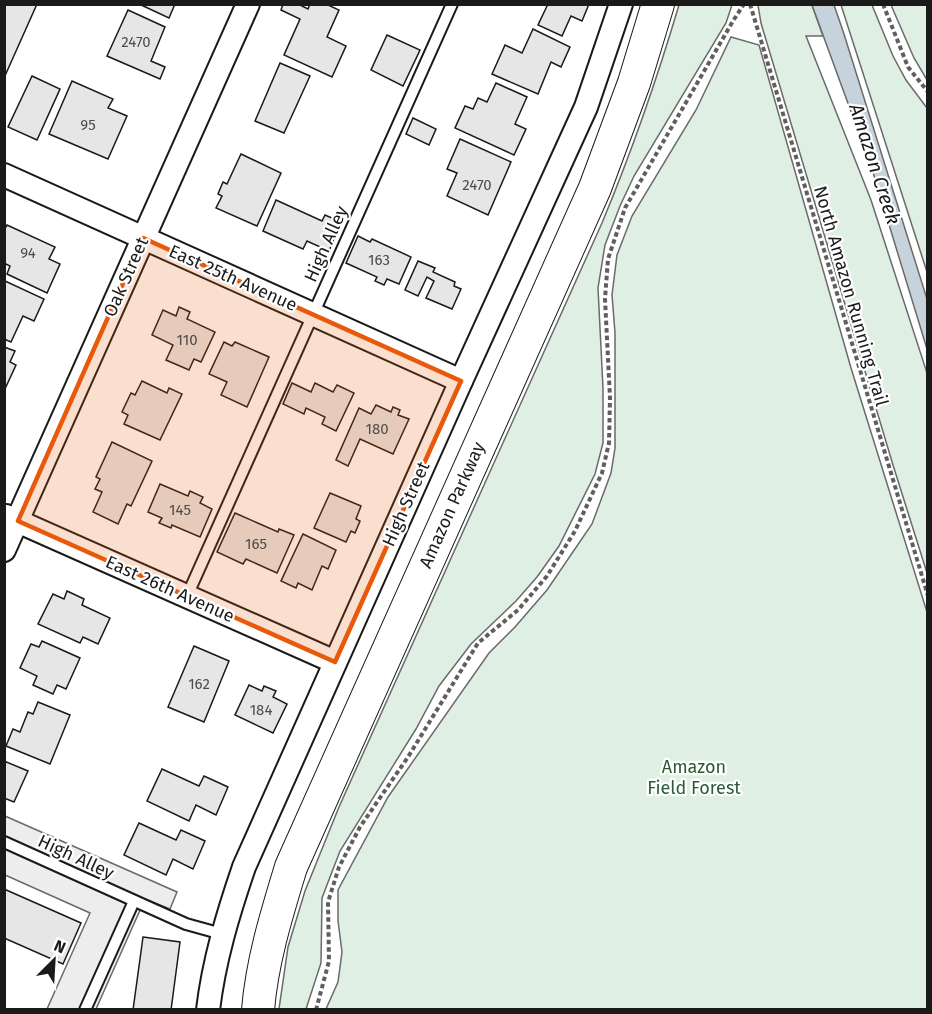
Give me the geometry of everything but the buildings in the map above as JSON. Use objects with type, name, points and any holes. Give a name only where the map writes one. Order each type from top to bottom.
[{"type":"main road","name":"Amazon Parkway","points":[[258,1010],[273,927],[291,867],[595,188],[634,83],[658,4]]},
{"type":"street","name":"Oak Street","points":[[4,550],[11,518],[143,238],[248,4]]},
{"type":"street","name":"High Street","points":[[208,1010],[212,974],[222,934],[244,867],[586,106],[621,4]]},
{"type":"street","name":"East 25th Avenue","points":[[4,175],[461,381]]},
{"type":"street","name":"East 26th Avenue","points":[[11,518],[335,662]]},
{"type":"lane","name":"High Alley","points":[[187,596],[452,4]]},
{"type":"lane","name":"High Alley","points":[[4,842],[186,924],[222,934]]},
{"type":"lane","points":[[85,1010],[134,901]]},
{"type":"path","points":[[316,1010],[328,961],[328,902],[339,867],[360,827],[408,757],[478,643],[518,610],[547,576],[575,531],[602,473],[609,432],[610,398],[605,299],[608,259],[625,208],[744,4]]},
{"type":"path","name":"North Amazon Running Trail","points":[[750,4],[927,596]]},
{"type":"path","points":[[883,4],[908,67],[927,92]]},
{"type":"highlighted area","points":[[143,238],[461,381],[335,662],[18,521]]},
{"type":"green space","points":[[679,5],[732,5],[726,23],[634,176],[605,245],[598,288],[603,443],[595,474],[559,546],[537,577],[516,601],[471,644],[439,686],[416,729],[340,851],[322,898],[321,963],[306,1009],[279,1009],[288,947],[305,891],[339,807],[602,223],[624,169]]},
{"type":"green space","points":[[758,5],[812,5],[823,36],[806,36],[871,200],[927,373],[927,573],[761,23]]},
{"type":"green space","points":[[841,5],[872,5],[893,56],[906,80],[927,108],[927,272]]},
{"type":"green space","points":[[891,5],[927,5],[927,80],[914,58]]},
{"type":"green space","name":"Amazon Field Forest","points":[[731,37],[759,45],[851,368],[927,612],[927,1009],[326,1009],[338,982],[342,952],[338,921],[338,890],[388,797],[489,653],[547,590],[592,524],[611,473],[615,448],[615,333],[612,295],[617,255],[632,216],[696,110]]},
{"type":"shaded area","points":[[5,816],[177,892],[170,909],[145,899],[96,1009],[47,1009],[90,913],[5,875]]},
{"type":"water","name":"Amazon Creek","points":[[812,5],[834,5],[843,31],[927,299],[927,349],[872,169]]}]
